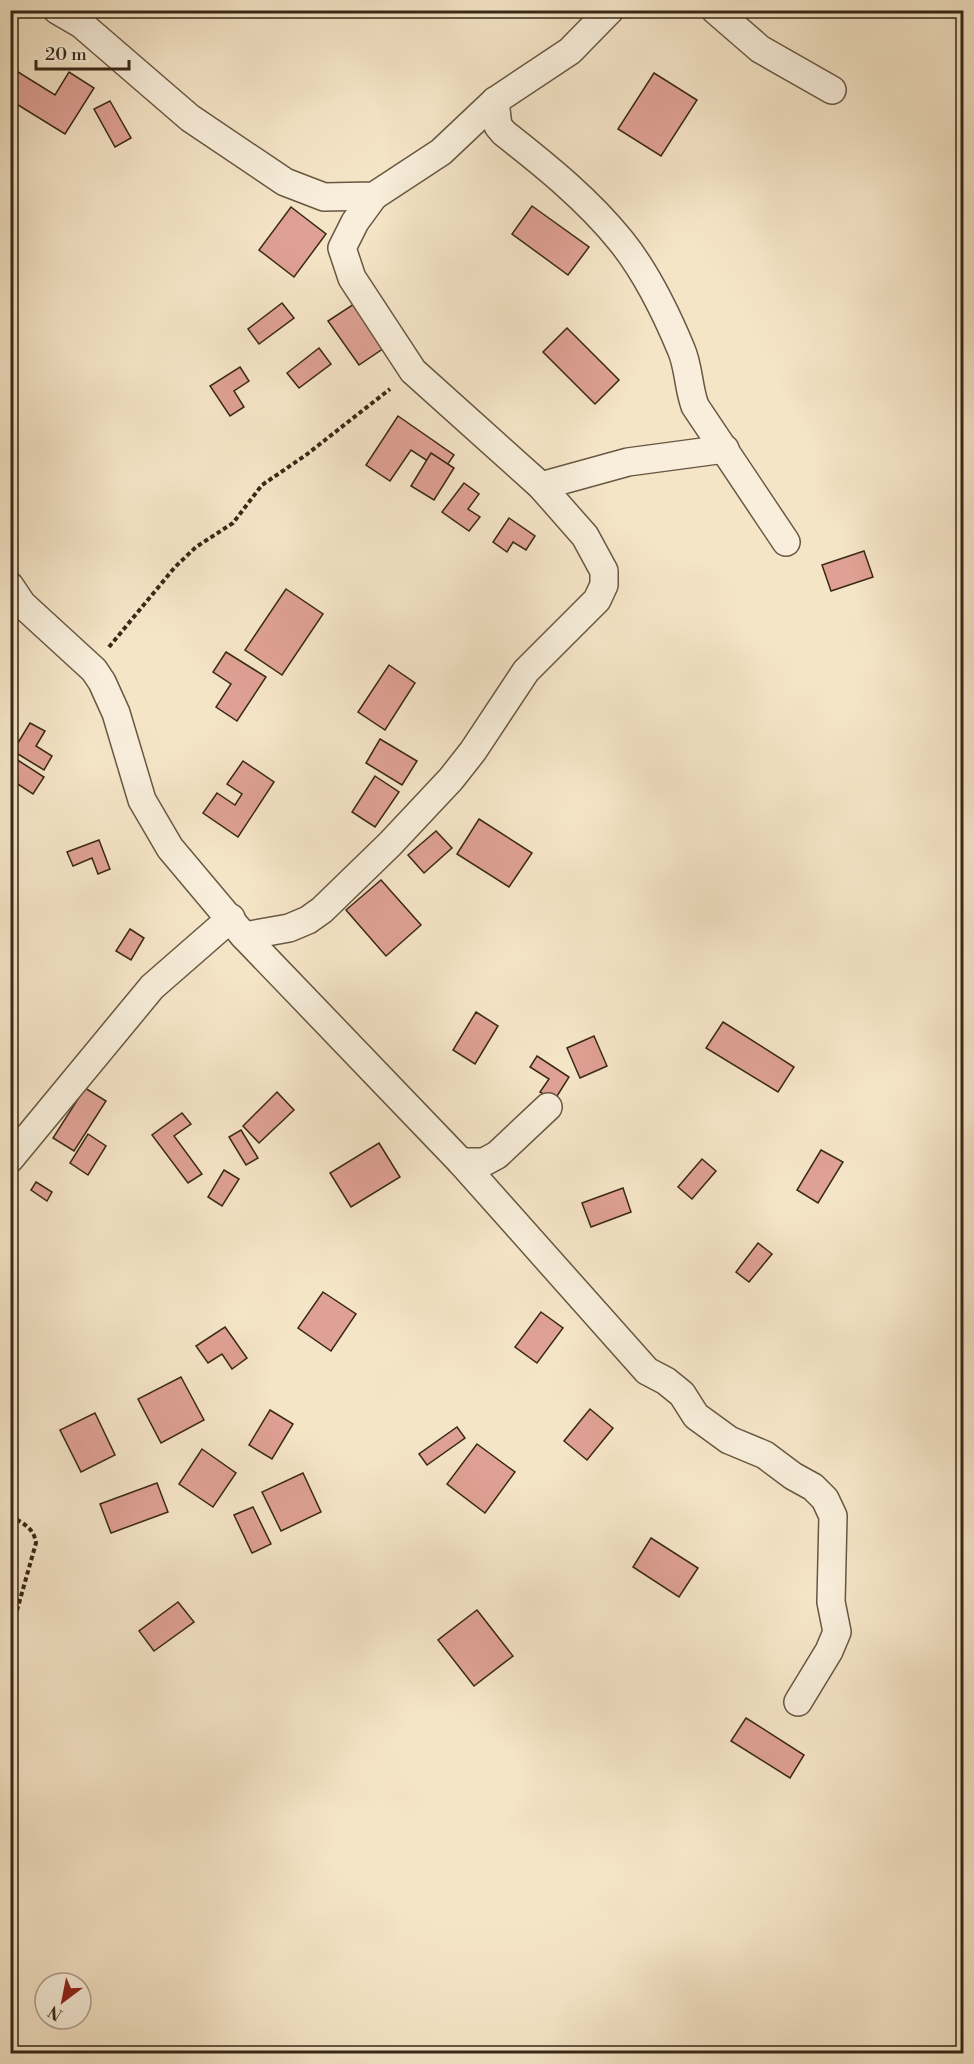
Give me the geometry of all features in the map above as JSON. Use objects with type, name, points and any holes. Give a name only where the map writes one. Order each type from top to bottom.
[{"type":"street","points":[[57,10],[81,24],[190,118],[285,182],[324,197],[374,196]]},
{"type":"street","points":[[10,1159],[152,987],[237,927],[290,928],[308,920],[322,910],[390,844],[451,778],[473,751],[526,671],[597,600],[604,585],[603,571],[585,537],[541,486],[414,371],[352,278],[342,248],[355,222],[374,196],[441,152],[495,102],[570,51],[610,10]]},
{"type":"street","points":[[715,10],[760,49],[832,90]]},
{"type":"street","points":[[495,102],[498,126],[504,133],[591,207],[623,243],[657,300],[681,348],[686,362],[688,387],[696,406],[786,542]]},
{"type":"street","points":[[541,486],[628,462],[725,449]]},
{"type":"street","points":[[10,586],[38,619],[94,670],[116,713],[142,800],[170,848],[237,927],[461,1162],[647,1371],[666,1380],[681,1394],[696,1416],[729,1440],[765,1455],[793,1476],[813,1487],[825,1499],[833,1516],[831,1602],[837,1632],[830,1652],[798,1702]]},
{"type":"street","points":[[461,1162],[484,1162],[497,1155],[548,1107]]},
{"type":"path","points":[[94,670],[117,635],[175,567],[196,547],[233,523],[262,485],[306,455],[414,371]]},
{"type":"path","points":[[10,1516],[29,1527],[35,1534],[36,1543],[10,1635]]},
{"type":"building","points":[[10,67],[55,95],[69,72],[94,88],[65,134],[10,100]]},
{"type":"building","points":[[654,73],[697,100],[661,156],[618,129]]},
{"type":"building","points":[[110,101],[131,138],[115,147],[94,109]]},
{"type":"building","points":[[532,206],[589,247],[568,275],[512,234]]},
{"type":"building","points":[[291,207],[326,234],[294,277],[259,250]]},
{"type":"building","points":[[357,302],[387,346],[359,365],[328,321]]},
{"type":"building","points":[[282,303],[294,318],[259,344],[248,329]]},
{"type":"building","points":[[567,328],[619,380],[595,404],[543,352]]},
{"type":"building","points":[[319,348],[331,364],[299,388],[287,373]]},
{"type":"building","points":[[240,367],[249,381],[234,391],[244,407],[230,416],[210,386]]},
{"type":"building","points":[[398,416],[454,455],[443,471],[411,450],[390,481],[366,465]]},
{"type":"building","points":[[431,453],[454,468],[434,500],[411,486]]},
{"type":"building","points":[[464,483],[479,494],[468,509],[480,517],[469,531],[442,512]]},
{"type":"building","points":[[509,518],[535,536],[526,550],[513,542],[507,552],[493,542]]},
{"type":"building","points":[[864,551],[873,577],[831,591],[822,565]]},
{"type":"building","points":[[286,589],[323,614],[282,675],[245,650]]},
{"type":"building","points":[[226,652],[266,677],[237,721],[216,707],[231,684],[213,672]]},
{"type":"building","points":[[389,665],[415,683],[385,730],[358,712]]},
{"type":"building","points":[[30,723],[45,731],[36,746],[52,756],[44,770],[13,751]]},
{"type":"building","points":[[380,739],[417,761],[402,785],[366,763]]},
{"type":"building","points":[[16,759],[44,777],[33,794],[10,779],[10,767]]},
{"type":"building","points":[[243,761],[274,782],[238,837],[203,813],[217,793],[235,805],[242,794],[227,784]]},
{"type":"building","points":[[375,776],[399,792],[375,827],[352,812]]},
{"type":"building","points":[[479,819],[532,853],[509,887],[457,854]]},
{"type":"building","points":[[436,831],[452,848],[424,873],[408,855]]},
{"type":"building","points":[[99,840],[110,869],[98,874],[92,858],[73,866],[67,852]]},
{"type":"building","points":[[381,880],[421,925],[386,956],[346,910]]},
{"type":"building","points":[[130,929],[144,938],[131,960],[116,951]]},
{"type":"building","points":[[476,1012],[498,1026],[475,1064],[453,1050]]},
{"type":"building","points":[[723,1022],[794,1067],[778,1092],[706,1048]]},
{"type":"building","points":[[594,1036],[607,1066],[580,1078],[567,1048]]},
{"type":"building","points":[[537,1056],[569,1077],[554,1101],[540,1092],[549,1079],[530,1067]]},
{"type":"building","points":[[85,1088],[106,1101],[74,1151],[53,1138]]},
{"type":"building","points":[[277,1092],[294,1110],[259,1143],[243,1126]]},
{"type":"building","points":[[182,1113],[191,1124],[174,1136],[202,1174],[188,1183],[152,1135]]},
{"type":"building","points":[[241,1130],[258,1158],[246,1165],[229,1137]]},
{"type":"building","points":[[88,1134],[106,1146],[88,1175],[70,1163]]},
{"type":"building","points":[[379,1143],[400,1177],[351,1207],[330,1173]]},
{"type":"building","points":[[821,1150],[843,1162],[818,1203],[797,1190]]},
{"type":"building","points":[[702,1159],[716,1171],[692,1199],[678,1187]]},
{"type":"building","points":[[224,1170],[239,1179],[222,1206],[208,1197]]},
{"type":"building","points":[[36,1182],[52,1192],[47,1201],[31,1190]]},
{"type":"building","points":[[623,1188],[631,1212],[591,1227],[582,1203]]},
{"type":"building","points":[[758,1243],[772,1254],[749,1282],[736,1272]]},
{"type":"building","points":[[323,1292],[356,1314],[331,1351],[298,1328]]},
{"type":"building","points":[[541,1312],[563,1328],[537,1363],[515,1347]]},
{"type":"building","points":[[225,1327],[247,1358],[232,1369],[222,1354],[208,1363],[196,1346]]},
{"type":"building","points":[[181,1377],[204,1420],[161,1443],[138,1399]]},
{"type":"building","points":[[590,1409],[613,1428],[587,1460],[564,1441]]},
{"type":"building","points":[[270,1410],[293,1424],[272,1459],[249,1445]]},
{"type":"building","points":[[95,1413],[115,1455],[81,1472],[60,1430]]},
{"type":"building","points":[[457,1427],[465,1438],[427,1465],[419,1454]]},
{"type":"building","points":[[477,1444],[515,1472],[485,1513],[447,1484]]},
{"type":"building","points":[[202,1449],[236,1473],[213,1507],[179,1484]]},
{"type":"building","points":[[303,1473],[321,1512],[281,1531],[262,1492]]},
{"type":"building","points":[[157,1483],[168,1512],[111,1533],[100,1504]]},
{"type":"building","points":[[253,1507],[271,1544],[252,1553],[234,1515]]},
{"type":"building","points":[[651,1538],[698,1568],[679,1597],[633,1567]]},
{"type":"building","points":[[178,1602],[194,1622],[154,1651],[139,1631]]},
{"type":"building","points":[[477,1610],[513,1656],[474,1686],[438,1640]]},
{"type":"building","points":[[746,1718],[804,1755],[790,1778],[731,1741]]}]
